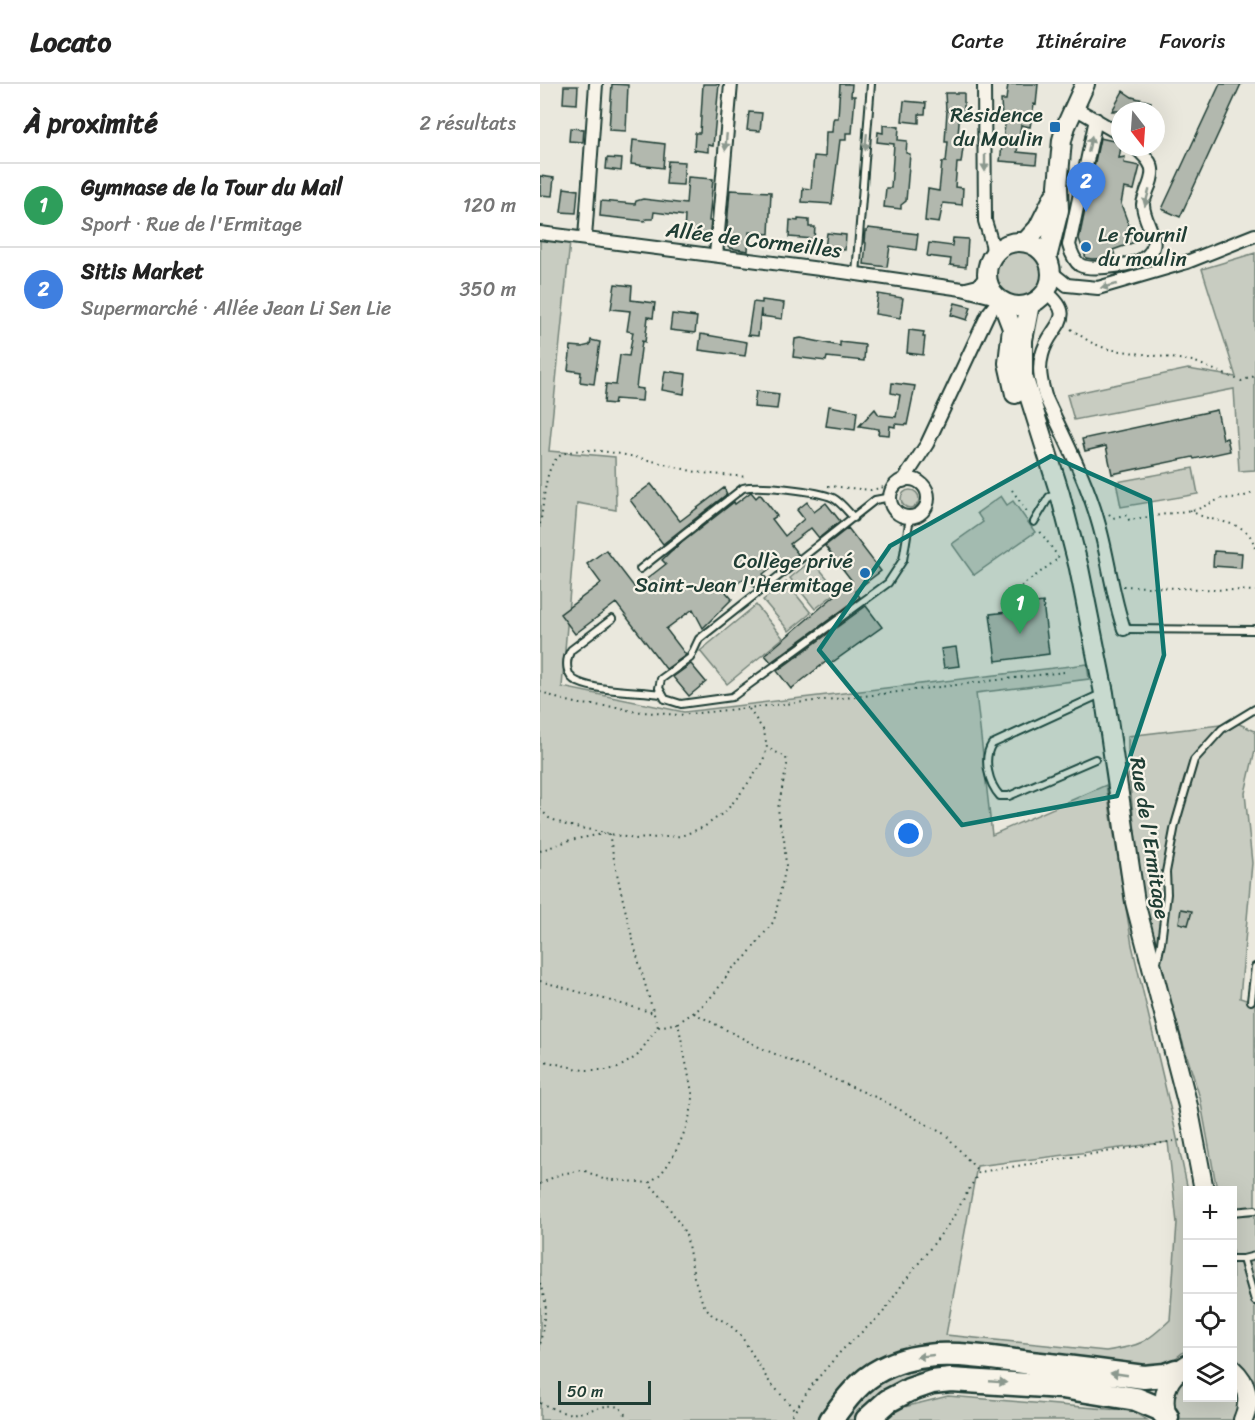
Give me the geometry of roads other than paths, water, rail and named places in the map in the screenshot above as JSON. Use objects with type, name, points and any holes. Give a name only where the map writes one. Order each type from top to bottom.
[{"type":"highway","points":[[831,1420],[849,1395],[871,1375],[912,1357],[941,1354],[969,1356],[1144,1377],[1165,1375],[1183,1366]]},
{"type":"highway","points":[[867,1420],[888,1401],[909,1389],[932,1382],[951,1380],[1062,1387],[1136,1399],[1160,1409],[1168,1418]]},
{"type":"street","points":[[585,238],[596,84]]},
{"type":"street","points":[[716,255],[731,84]]},
{"type":"street","points":[[984,84],[985,221],[993,254]]},
{"type":"street","points":[[1085,84],[1062,140],[1058,186],[1059,210],[1050,266],[1046,292],[1030,304],[1016,306],[1000,300],[992,291],[987,268],[993,254],[1011,243],[1025,242],[1040,249],[1050,266],[1067,285],[1098,288],[1187,262],[1255,235]]},
{"type":"street","points":[[1075,108],[1111,128]]},
{"type":"street","points":[[1096,119],[1069,245],[1074,258],[1080,265],[1089,268],[1137,262],[1143,259],[1153,246],[1153,231],[1143,205],[1153,173],[1150,163],[1143,156]]},
{"type":"street","points":[[1025,242],[1045,217],[1058,186]]},
{"type":"street","name":"Allée de Cormeilles","points":[[540,232],[856,274],[962,290],[1000,300]]},
{"type":"street","points":[[962,290],[978,286],[987,276]]},
{"type":"street","points":[[1046,292],[1059,303],[1063,311],[1061,320],[1046,342],[1039,368],[1041,381],[1045,396],[1091,499],[1124,629]]},
{"type":"street","points":[[916,461],[921,484],[927,494],[927,504],[920,513],[910,517],[899,514],[895,510],[891,497],[927,444],[988,314],[1000,300]]},
{"type":"street","name":"Rue de l'Ermitage","points":[[1000,300],[1012,328],[1008,363],[1015,393],[1060,493]]},
{"type":"street","name":"Rue de l'Ermitage","points":[[1030,304],[1023,340],[1023,376],[1060,493],[1079,568],[1104,693],[1135,902],[1195,1137],[1203,1186]]},
{"type":"street","points":[[900,483],[913,480],[921,484]]},
{"type":"street","points":[[1168,1418],[1164,1407],[1164,1395],[1168,1382],[1183,1366]]},
{"type":"street","points":[[1243,1379],[1247,1396],[1244,1420]]},
{"type":"street","points":[[1244,1420],[1255,1416]]},
{"type":"lane","points":[[856,274],[871,84]]},
{"type":"lane","points":[[640,569],[743,488],[754,485],[833,498],[854,518]]},
{"type":"lane","points":[[1034,522],[1049,497],[1060,493]]},
{"type":"lane","points":[[891,497],[875,500],[699,639],[690,658],[661,679],[659,688],[665,699],[681,704],[732,697],[888,583],[903,560],[910,517]]},
{"type":"lane","points":[[612,619],[571,650],[567,656],[570,675],[575,681],[590,686],[661,694]]},
{"type":"lane","points":[[1124,629],[1255,631]]},
{"type":"lane","points":[[1095,759],[1009,796],[1000,796],[990,777],[988,750],[992,744],[1104,693]]},
{"type":"lane","points":[[1153,974],[1161,943],[1167,894],[1166,872],[1194,760],[1222,729],[1255,708]]},
{"type":"lane","points":[[1251,1001],[1255,967]]},
{"type":"lane","points":[[1237,1212],[1255,1210]]},
{"type":"lane","points":[[1237,1260],[1255,1256]]},
{"type":"lane","points":[[1243,1259],[1255,1300]]},
{"type":"place","name":"Résidence du Moulin","points":[[1055,127]]},
{"type":"place","name":"Sitis Market","points":[[1086,212]]},
{"type":"place","name":"Le fournil du moulin","points":[[1086,247]]},
{"type":"place","name":"Collège privé Saint-Jean l'Hermitage","points":[[865,573]]},
{"type":"place","name":"Gymnase de la Tour du Mail","points":[[1020,634]]}]
